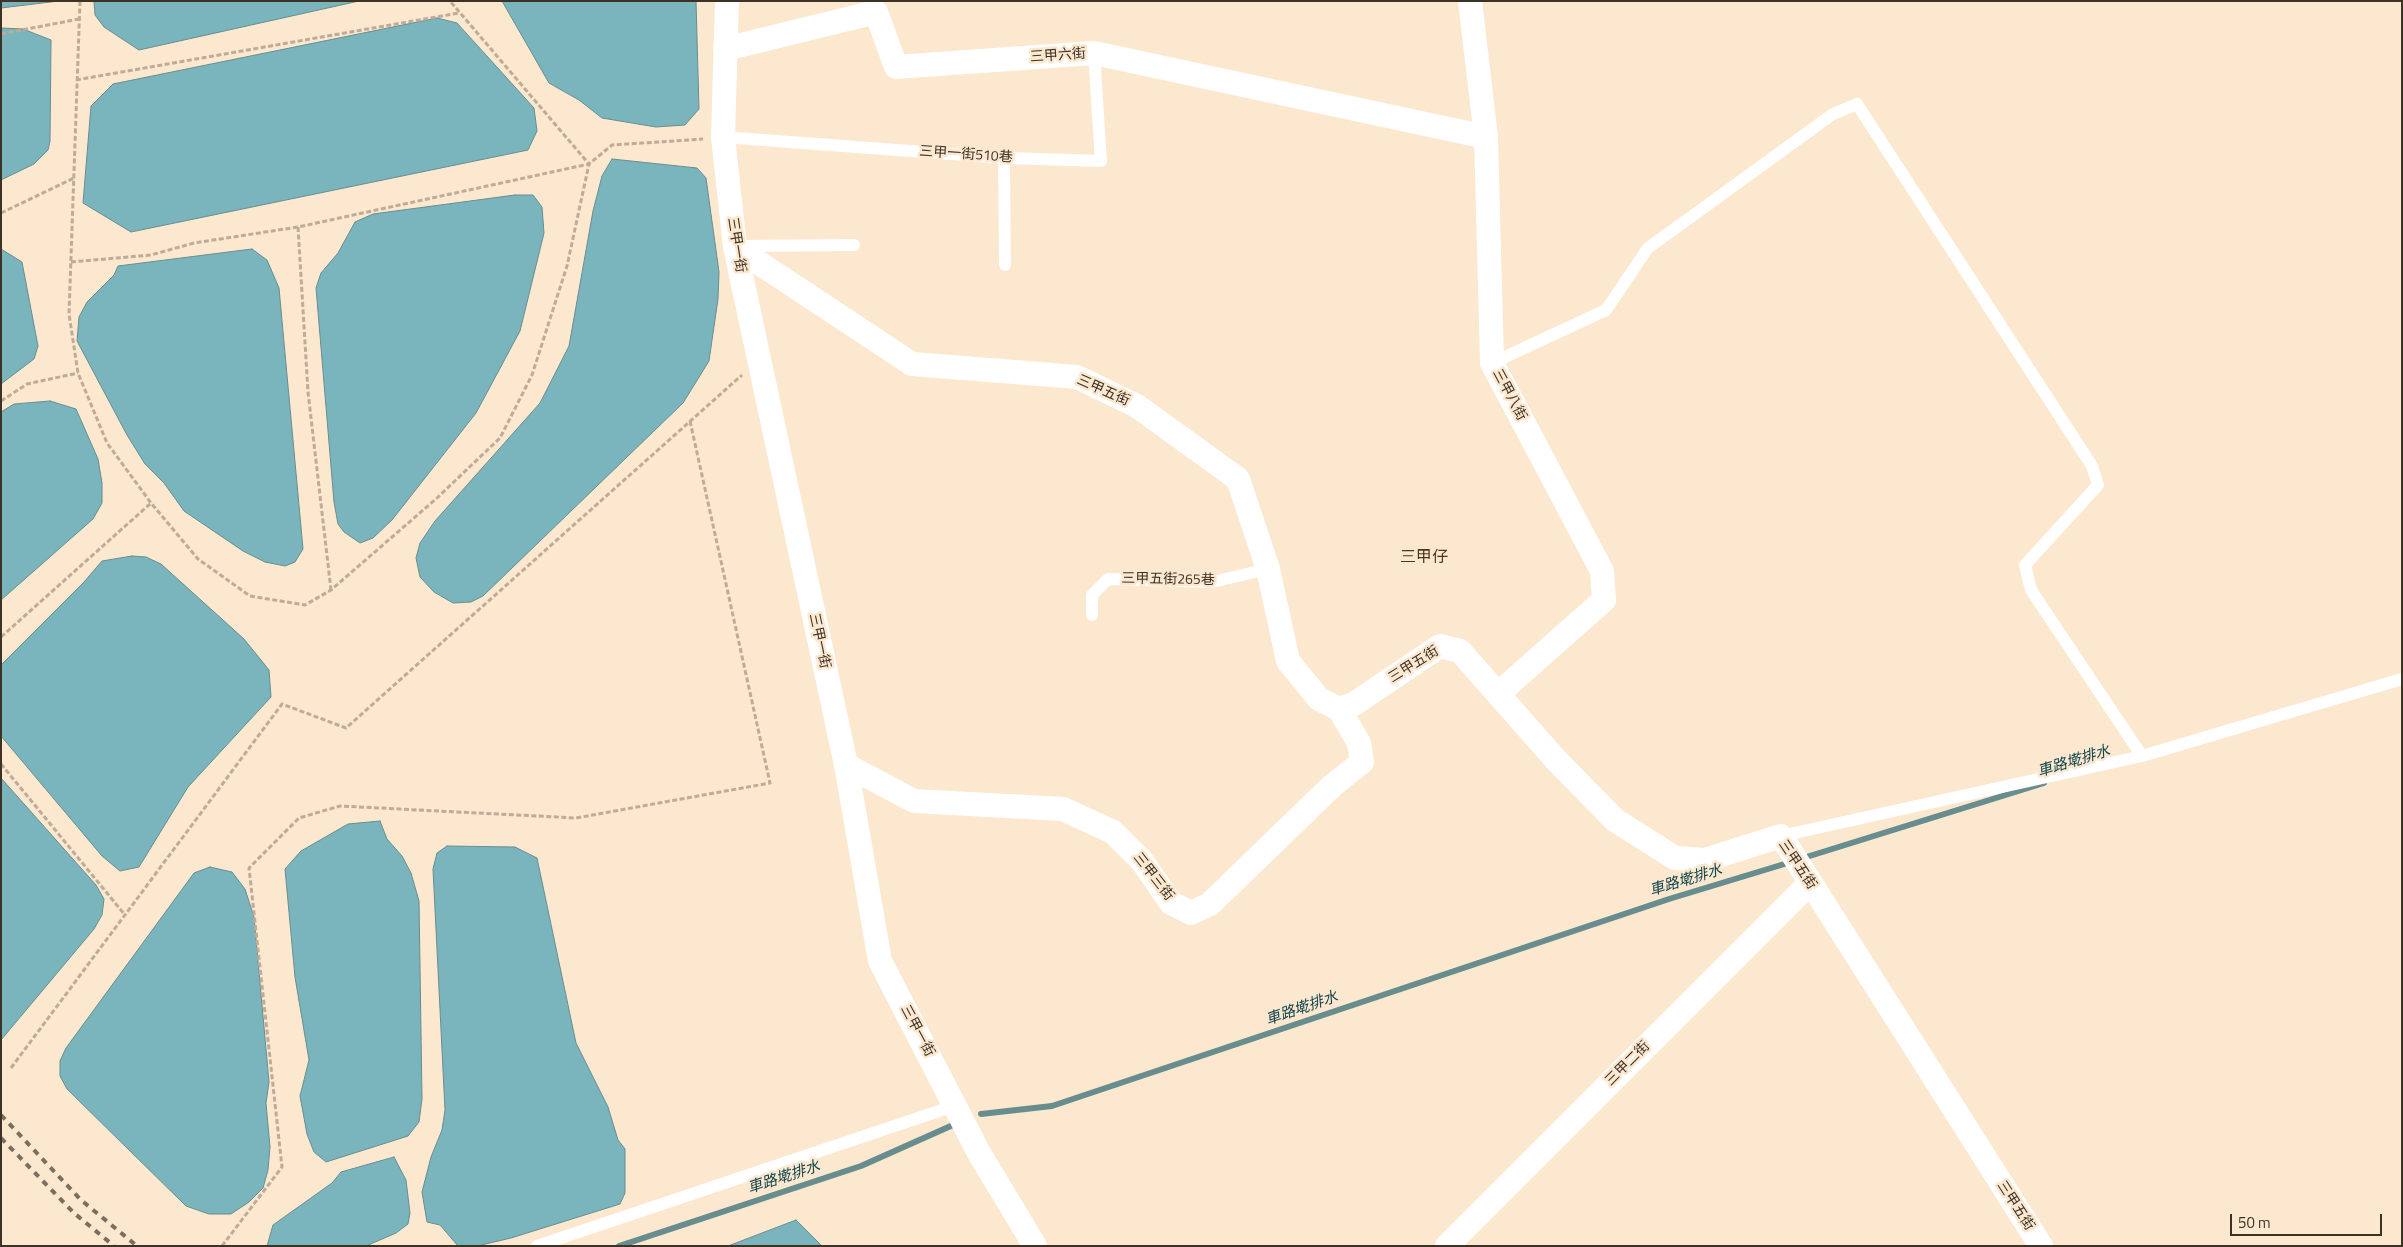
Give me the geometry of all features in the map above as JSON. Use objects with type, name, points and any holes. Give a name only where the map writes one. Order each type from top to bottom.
[{"type":"street","name":"三甲一街","points":[[727,1],[723,137],[735,246],[846,766],[880,961],[957,1105],[979,1153],[1035,1246]]},
{"type":"street","name":"三甲八街","points":[[1470,1],[1486,137],[1492,362],[1602,571],[1604,600],[1499,693]]},
{"type":"street","name":"三甲六街","points":[[726,49],[876,12],[896,67],[1094,53],[1486,137]]},
{"type":"street","name":"三甲五街","points":[[735,246],[912,364],[1076,377],[1136,406],[1238,479],[1268,569],[1288,661],[1319,699],[1339,709],[1354,704],[1440,646],[1460,651],[1557,761],[1615,820],[1675,858],[1705,860],[1781,836],[2040,1246]]},
{"type":"street","name":"三甲三街","points":[[846,766],[914,800],[1063,809],[1113,832],[1142,861],[1172,903],[1190,913],[1210,904],[1332,786],[1362,762],[1359,743],[1339,709]]},
{"type":"street","name":"三甲二街","points":[[1447,1246],[1810,883]]},
{"type":"lane","name":"三甲一街510巷","points":[[723,137],[1004,158],[1101,160],[1094,53]]},
{"type":"lane","points":[[1492,362],[1606,310],[1648,248],[1833,114],[1857,104],[2092,466],[2098,485],[2025,564],[2031,590],[2142,756]]},
{"type":"lane","points":[[1004,158],[1005,265]]},
{"type":"lane","points":[[735,246],[854,245]]},
{"type":"lane","name":"三甲五街265巷","points":[[1092,615],[1092,595],[1108,579],[1212,582],[1268,569]]},
{"type":"lane","points":[[1781,836],[2142,756],[2402,679]]},
{"type":"lane","points":[[536,1246],[957,1105]]},
{"type":"path","points":[[80,1],[69,314],[78,373],[107,443],[151,503],[198,560],[250,596],[305,605],[331,590],[438,498],[500,438],[532,375],[567,266],[589,164]]},
{"type":"path","points":[[450,1],[589,164]]},
{"type":"path","points":[[76,80],[459,13]]},
{"type":"path","points":[[1,34],[79,19]]},
{"type":"path","points":[[71,262],[151,255],[194,244],[298,227],[589,164],[612,145],[723,137]]},
{"type":"path","points":[[1,213],[74,178]]},
{"type":"path","points":[[298,227],[308,392],[331,590]]},
{"type":"path","points":[[11,1068],[282,704],[346,728],[759,360]]},
{"type":"path","points":[[1,401],[27,384],[78,373]]},
{"type":"path","points":[[222,1246],[282,1168],[248,868],[299,818],[340,806],[576,818],[770,783],[690,421]]},
{"type":"path","points":[[1,637],[151,503]]},
{"type":"path","points":[[1,764],[125,915]]},
{"type":"water","points":[[1,1],[59,1],[1,8]]},
{"type":"water","points":[[94,1],[359,1],[139,50],[104,27],[95,15]]},
{"type":"water","points":[[502,1],[696,1],[699,109],[685,125],[656,127],[602,118],[579,100],[549,83]]},
{"type":"water","points":[[437,18],[457,23],[534,108],[537,131],[528,150],[131,232],[83,203],[91,106],[113,84]]},
{"type":"water","points":[[1,28],[23,29],[51,40],[50,141],[48,150],[34,164],[1,180]]},
{"type":"water","points":[[612,159],[697,168],[706,178],[719,272],[718,299],[709,361],[683,403],[483,596],[471,602],[453,603],[434,592],[420,577],[416,558],[420,543],[435,521],[540,403],[569,346],[593,211],[602,176]]},
{"type":"water","points":[[515,195],[533,195],[542,207],[544,233],[520,331],[476,413],[392,520],[373,538],[360,543],[344,532],[338,524],[334,502],[316,288],[321,273],[338,253],[355,222],[373,214]]},
{"type":"water","points":[[1,249],[22,262],[38,346],[34,359],[1,384]]},
{"type":"water","points":[[252,249],[267,260],[279,288],[303,549],[295,562],[285,566],[265,562],[243,551],[184,511],[164,483],[145,464],[127,435],[77,341],[79,317],[87,302],[114,275],[118,266]]},
{"type":"water","points":[[50,401],[76,409],[98,459],[102,483],[102,503],[93,519],[1,600],[1,412],[14,404]]},
{"type":"water","points":[[132,556],[146,557],[161,564],[244,639],[269,670],[271,697],[188,787],[139,867],[120,871],[102,856],[1,736],[1,665],[84,582],[102,561]]},
{"type":"water","points":[[1,778],[96,885],[104,899],[102,915],[94,929],[1,1040]]},
{"type":"water","points":[[380,821],[387,839],[402,856],[411,873],[419,901],[422,1099],[419,1122],[408,1136],[326,1162],[314,1152],[307,1134],[300,1096],[309,1060],[295,977],[285,869],[301,851],[348,824]]},
{"type":"water","points":[[447,846],[515,847],[537,858],[576,1043],[608,1107],[618,1140],[625,1149],[625,1193],[620,1204],[511,1238],[477,1246],[458,1246],[440,1225],[427,1222],[422,1192],[431,1157],[442,1130],[445,1110],[433,869],[437,853]]},
{"type":"water","points":[[210,867],[232,872],[245,889],[254,917],[269,1082],[266,1103],[270,1147],[268,1170],[263,1188],[249,1202],[231,1214],[209,1214],[186,1206],[67,1089],[60,1076],[60,1061],[66,1048],[194,873]]},
{"type":"water","points":[[394,1157],[406,1180],[410,1213],[408,1224],[396,1233],[366,1246],[267,1246],[273,1225],[332,1183],[341,1172]]},
{"type":"water","points":[[796,1220],[822,1246],[728,1246]]},
{"type":"waterway","name":"車路墘排水","points":[[1800,859],[2044,783]]},
{"type":"waterway","name":"車路墘排水","points":[[981,1114],[1052,1106],[1669,899],[1791,862]]},
{"type":"waterway","name":"車路墘排水","points":[[619,1246],[861,1166],[953,1125]]},
{"type":"railway","points":[[1,1115],[81,1200],[137,1246]]},
{"type":"railway","points":[[1,1138],[74,1213],[114,1246]]},
{"type":"district","name":"三甲仔","points":[[1424,558]]}]
